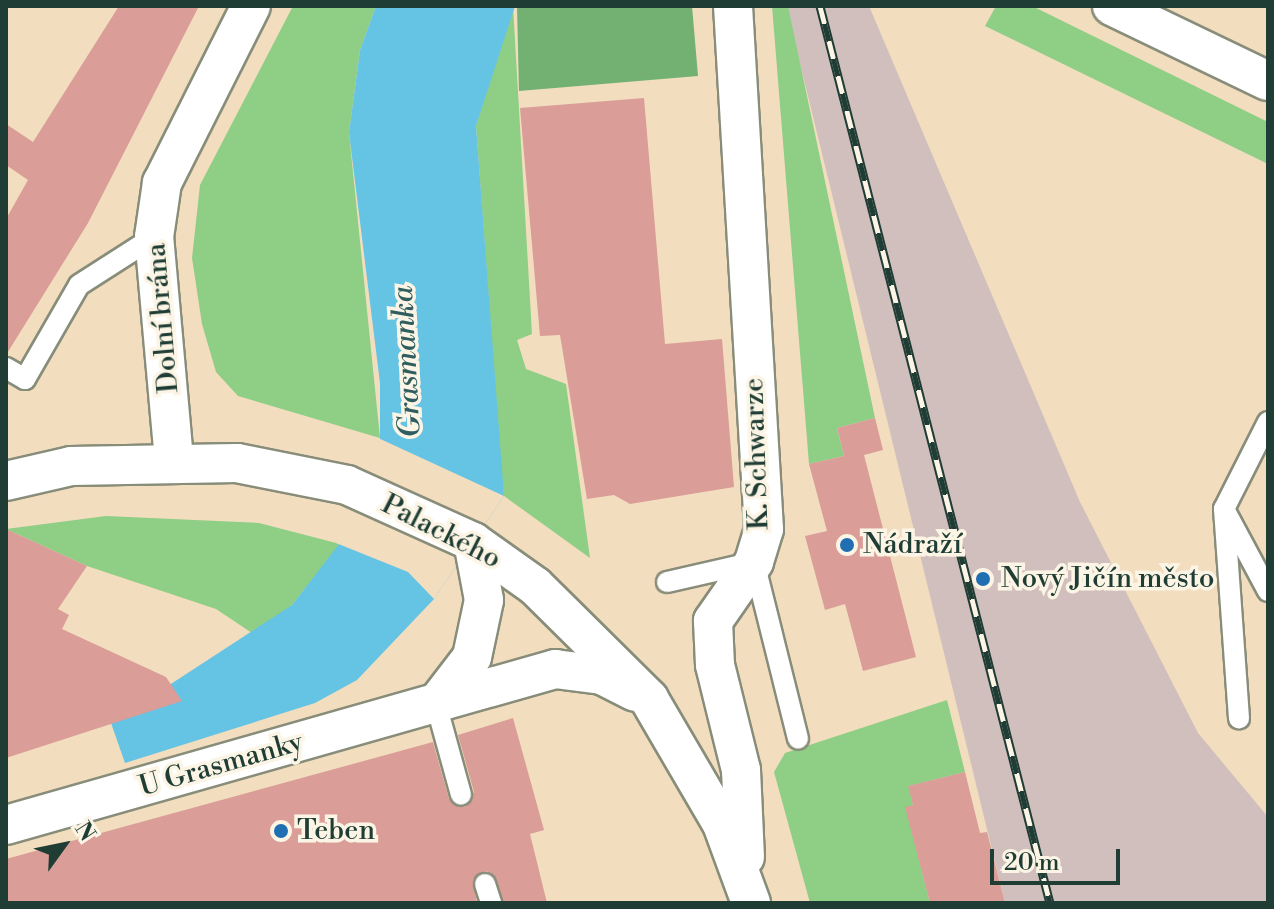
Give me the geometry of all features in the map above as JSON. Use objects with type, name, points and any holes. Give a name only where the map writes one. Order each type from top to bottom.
[{"type":"street","name":"Dolní brána","points":[[174,460],[154,237],[162,183],[180,137],[251,6]]},
{"type":"street","name":"K. Schwarze","points":[[733,6],[764,529],[754,562],[713,621],[715,665],[741,770],[749,894]]},
{"type":"street","points":[[1112,6],[1268,81]]},
{"type":"street","name":"Palackého","points":[[6,481],[71,466],[174,460],[271,467],[347,485],[473,542],[535,586],[649,699],[688,757],[749,894]]},
{"type":"street","points":[[436,704],[472,657],[484,600],[473,542]]},
{"type":"street","name":"U Grasmanky","points":[[6,825],[555,669],[602,675],[649,699]]},
{"type":"lane","points":[[6,368],[25,379],[79,285],[154,237]]},
{"type":"lane","points":[[1239,718],[1224,509],[1268,422]]},
{"type":"lane","points":[[1224,509],[1268,591]]},
{"type":"lane","points":[[667,582],[754,562],[798,739]]},
{"type":"lane","points":[[436,704],[461,795]]},
{"type":"shaded area","points":[[786,6],[869,6],[1080,502],[1198,733],[1268,817],[1268,903],[1005,903]]},
{"type":"green space","points":[[293,6],[376,6],[360,50],[349,133],[380,438],[238,396],[216,372],[202,324],[192,258],[200,185]]},
{"type":"green space","points":[[513,6],[532,334],[517,340],[526,369],[566,384],[590,558],[504,496],[476,126]]},
{"type":"green space","points":[[517,6],[692,6],[698,76],[519,91]]},
{"type":"green space","points":[[772,6],[788,6],[875,418],[837,428],[844,456],[809,464]]},
{"type":"green space","points":[[996,6],[1032,6],[1268,122],[1268,164],[985,26]]},
{"type":"green space","points":[[106,516],[259,523],[340,544],[292,605],[255,635],[216,609],[87,566],[6,529]]},
{"type":"green space","points":[[947,700],[965,772],[909,786],[913,805],[906,808],[930,903],[810,903],[774,772],[785,753]]},
{"type":"water","name":"Grasmanka","points":[[376,6],[515,6],[476,126],[504,496],[434,599],[357,680],[315,703],[125,763],[111,723],[292,605],[356,522],[380,438],[380,383],[349,133],[360,50]]},
{"type":"pier","points":[[376,437],[504,496],[434,599],[408,572],[336,543],[364,499]]},
{"type":"building","points":[[119,6],[199,6],[88,223],[6,355],[6,219],[28,180],[6,165],[6,124],[33,142]]},
{"type":"building","points":[[644,98],[665,344],[722,339],[734,487],[630,504],[614,495],[587,499],[560,335],[540,336],[520,108]]},
{"type":"building","name":"Nádraží","points":[[875,418],[883,450],[864,455],[916,657],[863,671],[845,604],[825,610],[805,536],[827,531],[809,464],[844,456],[837,428]]},
{"type":"building","points":[[6,529],[87,566],[58,609],[69,615],[62,629],[166,677],[182,701],[6,758]]},
{"type":"building","name":"Teben","points":[[513,718],[544,830],[530,834],[547,903],[504,903],[487,871],[473,880],[477,903],[6,903],[6,859],[433,742],[449,799],[465,807],[474,792],[458,735]]},
{"type":"building","points":[[965,772],[980,833],[987,832],[1005,903],[930,903],[905,807],[913,805],[908,786]]},
{"type":"railway","points":[[820,6],[1050,903]]},
{"type":"place","name":"Nádraží","points":[[847,545]]},
{"type":"place","name":"Nový Jičín město","points":[[983,579]]},
{"type":"place","name":"Teben","points":[[281,831]]}]
